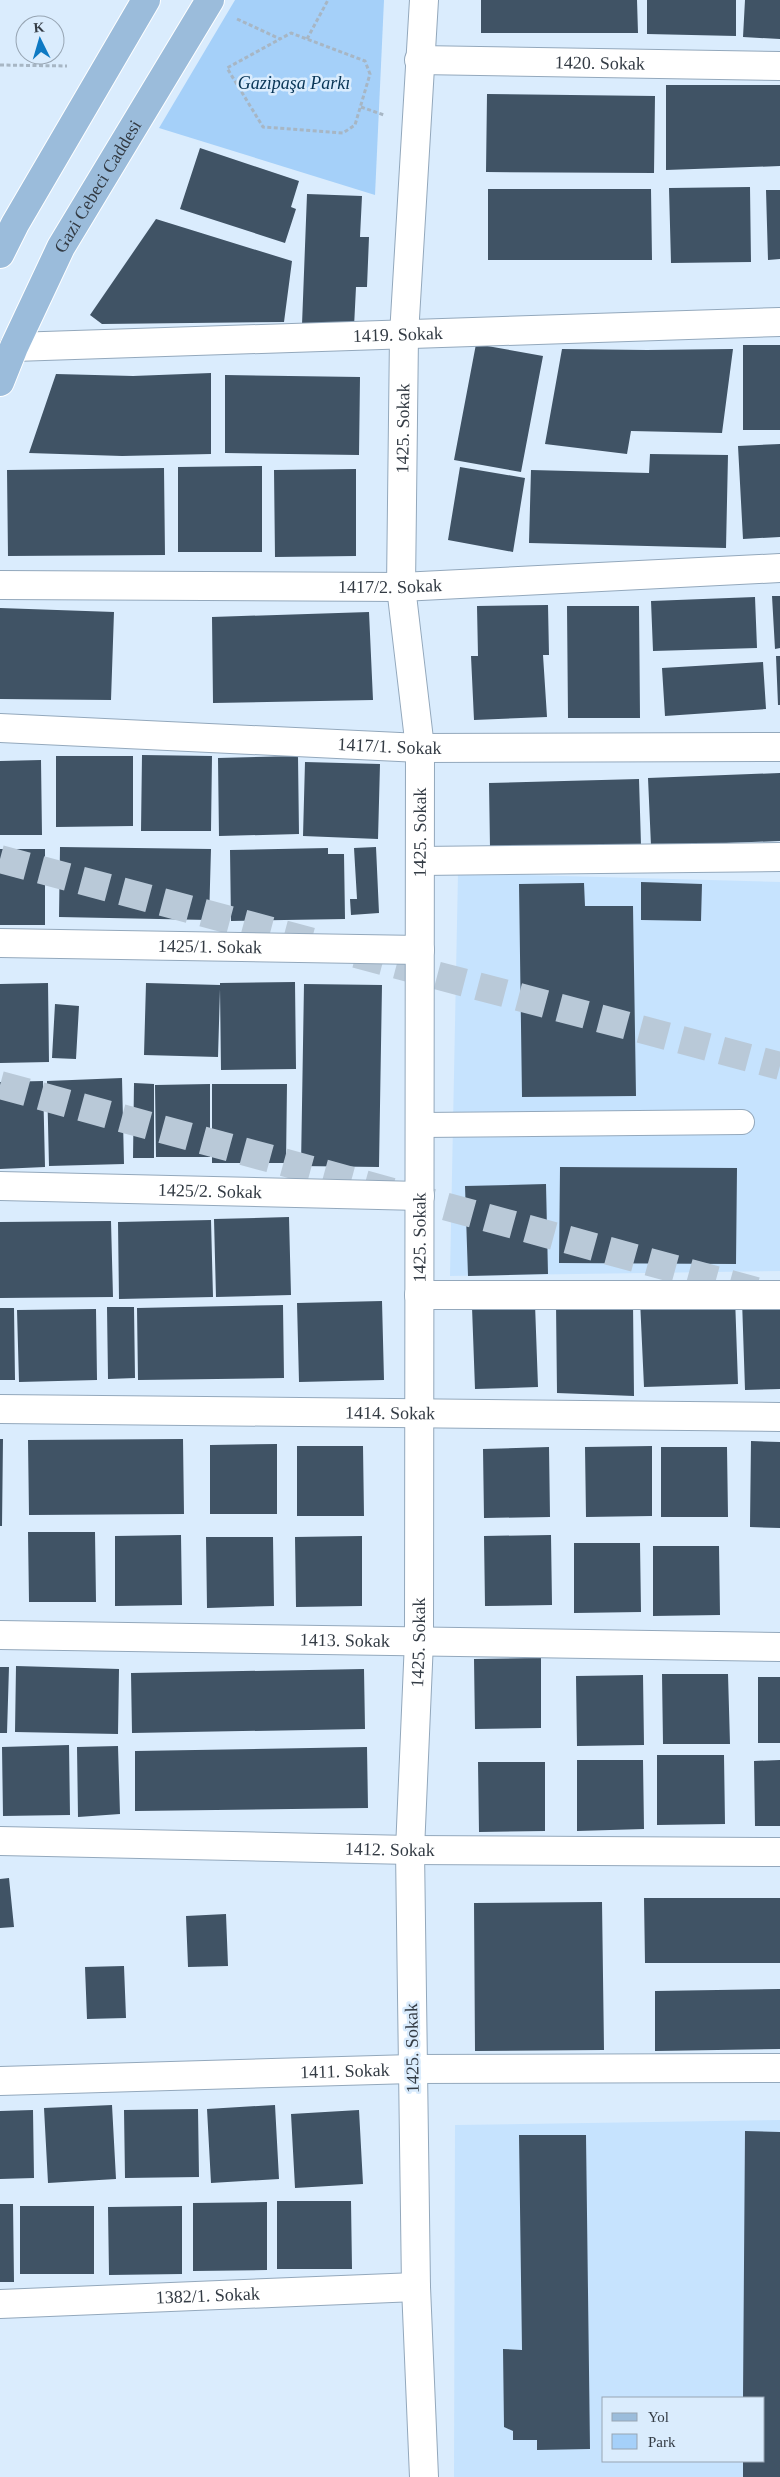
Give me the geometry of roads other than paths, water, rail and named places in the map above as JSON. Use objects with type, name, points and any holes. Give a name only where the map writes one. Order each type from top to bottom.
[{"type":"main road","points":[[0,254],[15,224],[146,0]]},
{"type":"main road","name":"Gazi Cebeci Caddesi","points":[[0,382],[14,346],[61,247],[209,3]]},
{"type":"street","name":"1425. Sokak","points":[[424,0],[404,335],[401,586],[420,748],[419,1641],[410,1850],[416,2287],[424,2477]]},
{"type":"street","name":"1420. Sokak","points":[[419,60],[780,66]]},
{"type":"street","name":"1419. Sokak","points":[[14,346],[780,322]]},
{"type":"street","name":"1417/2. Sokak","points":[[0,585],[401,586],[780,568]]},
{"type":"street","name":"1417/1. Sokak","points":[[0,728],[420,748],[780,746]]},
{"type":"street","points":[[420,861],[780,856]]},
{"type":"street","name":"1425/1. Sokak","points":[[0,943],[420,950]]},
{"type":"street","name":"1425/2. Sokak","points":[[0,1186],[420,1196]]},
{"type":"street","points":[[419,1295],[780,1295]]},
{"type":"street","name":"1414. Sokak","points":[[0,1409],[780,1417]]},
{"type":"street","name":"1413. Sokak","points":[[0,1635],[780,1647]]},
{"type":"street","name":"1412. Sokak","points":[[0,1841],[410,1850],[780,1852]]},
{"type":"street","name":"1411. Sokak","points":[[0,2081],[412,2069],[780,2068]]},
{"type":"street","name":"1382/1. Sokak","points":[[0,2304],[416,2287]]},
{"type":"lane","points":[[420,1126],[742,1122]]},
{"type":"tunnel","points":[[0,859],[317,943]]},
{"type":"tunnel","points":[[356,954],[780,1066]]},
{"type":"tunnel","points":[[0,1085],[756,1291]]},
{"type":"park label","name":"Gazipaşa Parkı","points":[[294,83]]}]
